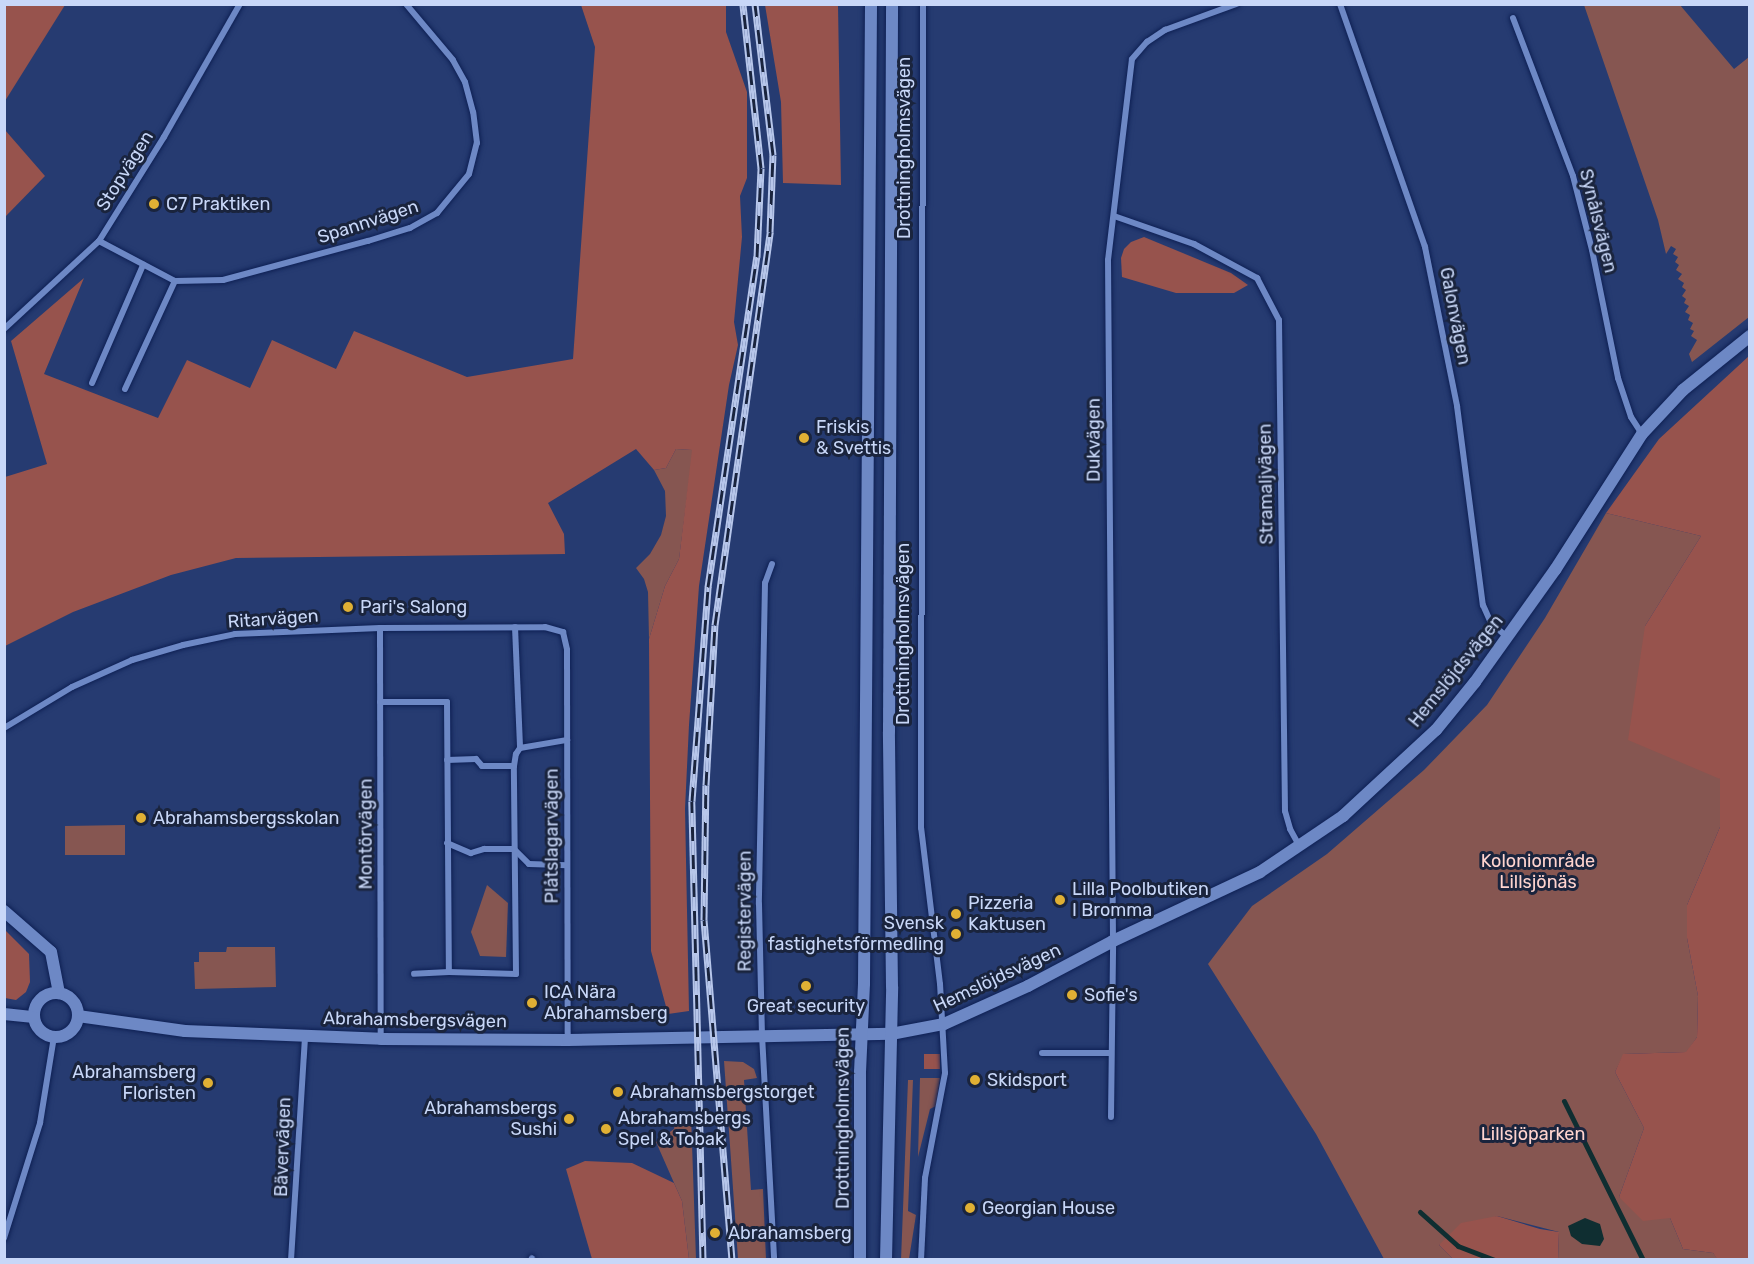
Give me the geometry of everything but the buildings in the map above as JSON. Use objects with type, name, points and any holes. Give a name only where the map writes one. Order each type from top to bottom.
[{"type":"main road","name":"Drottningholmsvägen","points":[[860,1260],[871,4]]},
{"type":"main road","name":"Drottningholmsvägen","points":[[886,1260],[891,1034],[889,732],[892,4]]},
{"type":"main road","name":"Hemslöjdsvägen","points":[[861,1034],[891,1034],[944,1024],[1028,986],[1113,942],[1260,872],[1343,816],[1436,730],[1508,637],[1642,434],[1683,390],[1749,336]]},
{"type":"main road","points":[[4,911],[51,952],[59,993]]},
{"type":"main road","points":[[59,993],[74,1001],[78,1016],[71,1031],[54,1037],[41,1031],[34,1017],[41,999],[59,993]]},
{"type":"main road","points":[[4,1014],[34,1017]]},
{"type":"main road","name":"Abrahamsbergsvägen","points":[[78,1016],[185,1031],[381,1039],[568,1040],[861,1034]]},
{"type":"street","name":"Stopvägen","points":[[4,329],[99,241],[164,137],[240,4]]},
{"type":"street","name":"Spannvägen","points":[[99,241],[175,281],[223,280],[410,228],[437,213],[458,191],[469,174],[477,143],[465,82],[453,60],[406,4]]},
{"type":"street","name":"Drottningholmsvägen","points":[[921,1260],[925,1178],[945,1073],[944,1024],[921,828],[922,4]]},
{"type":"street","name":"Dukvägen","points":[[1113,942],[1108,261],[1132,59],[1147,42],[1165,30],[1236,4]]},
{"type":"street","name":"Galonvägen","points":[[1340,4],[1425,247],[1457,406],[1483,605],[1491,623],[1508,637]]},
{"type":"street","name":"Synålsvägen","points":[[1513,18],[1573,176],[1592,250],[1618,378],[1631,417],[1642,434]]},
{"type":"street","name":"Stramaljvägen","points":[[1114,216],[1194,244],[1257,278],[1279,320],[1285,811],[1290,829],[1300,847]]},
{"type":"street","points":[[92,383],[143,264]]},
{"type":"street","points":[[125,389],[175,281]]},
{"type":"street","name":"Registervägen","points":[[772,564],[765,583],[759,904],[762,1035],[774,1260]]},
{"type":"street","points":[[414,974],[449,972],[516,974],[514,766],[520,748],[515,627]]},
{"type":"street","name":"Ritarvägen","points":[[4,729],[72,687],[132,660],[183,645],[235,634],[380,628],[515,627],[545,627],[563,632]]},
{"type":"street","name":"Montörvägen","points":[[380,628],[381,1039]]},
{"type":"street","name":"Plåtslagarvägen","points":[[563,632],[567,650],[568,1040]]},
{"type":"street","points":[[380,702],[447,702],[449,972]]},
{"type":"street","points":[[520,748],[567,740]]},
{"type":"street","points":[[447,760],[476,759],[482,766],[514,766]]},
{"type":"street","points":[[447,843],[471,852],[484,849],[514,849],[529,864],[567,865]]},
{"type":"street","points":[[1111,1117],[1113,942]]},
{"type":"street","name":"Bävervägen","points":[[291,1260],[305,1036]]},
{"type":"street","points":[[4,1239],[40,1122],[54,1037]]},
{"type":"street","points":[[1042,1053],[1111,1053]]},
{"type":"green space","points":[[1584,5],[1680,5],[1734,69],[1749,57],[1749,317],[1692,362],[1689,354],[1697,340],[1691,336],[1694,331],[1690,329],[1693,323],[1688,320],[1690,315],[1685,312],[1689,306],[1684,303],[1686,299],[1682,296],[1686,290],[1682,287],[1684,283],[1678,279],[1682,274],[1676,270],[1679,265],[1675,262],[1678,257],[1673,254],[1676,249],[1671,246],[1666,254],[1658,220]]},
{"type":"green space","points":[[676,449],[693,450],[679,559],[665,586],[649,639],[648,592],[644,579],[636,568],[650,554],[661,535],[666,516],[665,491],[654,470],[666,468]]},
{"type":"green space","name":"Koloniområde Lillsjönäs","points":[[1606,513],[1701,536],[1645,626],[1720,779],[1720,827],[1687,905],[1687,938],[1698,996],[1697,1037],[1687,1052],[1624,1054],[1615,1072],[1644,1128],[1619,1197],[1670,1218],[1683,1249],[1713,1253],[1718,1259],[1558,1259],[1559,1232],[1497,1216],[1439,1245],[1453,1259],[1384,1259],[1316,1134],[1208,964],[1252,906],[1327,854],[1424,770],[1487,705],[1545,618]]},
{"type":"green space","points":[[125,825],[125,855],[65,855],[65,826]]},
{"type":"green space","points":[[487,885],[508,903],[506,957],[480,956],[471,932]]},
{"type":"green space","points":[[227,947],[275,947],[276,987],[195,989],[194,962],[199,962],[199,952],[226,952]]},
{"type":"green space","points":[[724,1061],[743,1062],[754,1069],[757,1078],[744,1080],[751,1190],[763,1189],[766,1259],[738,1259]]},
{"type":"green space","points":[[920,1078],[940,1078],[936,1106],[930,1109],[918,1157]]},
{"type":"green space","points":[[908,1080],[913,1080],[908,1211],[916,1215],[909,1259],[901,1260]]},
{"type":"green space","points":[[691,1115],[696,1259],[689,1259],[682,1201],[656,1142],[674,1129],[676,1116]]},
{"type":"shaded area","points":[[4,5],[65,5],[5,101]]},
{"type":"shaded area","points":[[581,5],[726,5],[726,32],[747,92],[747,178],[740,196],[742,237],[734,322],[738,345],[729,385],[699,586],[689,725],[685,809],[689,1011],[668,1014],[651,951],[649,639],[665,586],[679,559],[692,450],[676,449],[666,468],[654,470],[636,449],[548,503],[564,534],[565,554],[236,558],[171,575],[73,612],[5,646],[5,477],[47,464],[11,341],[84,278],[44,374],[158,418],[187,360],[250,388],[272,340],[336,369],[354,331],[467,377],[573,359],[595,47]]},
{"type":"shaded area","points":[[765,5],[838,5],[841,185],[783,183],[781,102]]},
{"type":"shaded area","points":[[5,130],[45,176],[4,217]]},
{"type":"shaded area","points":[[1144,237],[1231,273],[1248,285],[1234,293],[1176,293],[1122,277],[1121,258],[1124,249],[1131,242]]},
{"type":"shaded area","points":[[1749,356],[1750,1259],[1718,1260],[1713,1253],[1683,1249],[1670,1218],[1643,1221],[1619,1197],[1644,1128],[1615,1072],[1623,1054],[1686,1052],[1697,1037],[1698,996],[1687,938],[1687,905],[1720,827],[1720,779],[1628,740],[1645,626],[1701,536],[1606,513],[1659,439]]},
{"type":"shaded area","points":[[5,930],[29,954],[30,982],[26,992],[16,1000],[5,998]]},
{"type":"shaded area","points":[[924,1054],[940,1054],[940,1069],[924,1069]]},
{"type":"shaded area","points":[[585,1161],[632,1163],[674,1183],[682,1201],[689,1259],[592,1259],[566,1169]]},
{"type":"shaded area","points":[[1497,1216],[1540,1229],[1559,1232],[1558,1259],[1453,1259],[1439,1245],[1461,1223]]},
{"type":"shaded area","points":[[1585,1218],[1600,1224],[1604,1239],[1600,1246],[1582,1244],[1571,1236],[1568,1226]]},
{"type":"waterway","points":[[1564,1101],[1643,1260]]},
{"type":"waterway","points":[[1420,1212],[1458,1246],[1495,1260]]},
{"type":"railway","points":[[703,1260],[692,801],[708,587],[757,257],[761,168],[743,4]]},
{"type":"railway","points":[[732,1260],[704,920],[706,785],[715,625],[770,232],[773,155],[755,4]]},
{"type":"place","name":"C7 Praktiken","points":[[154,204]]},
{"type":"place","name":"Friskis & Svettis","points":[[804,438]]},
{"type":"place","name":"Pari's Salong","points":[[348,607]]},
{"type":"place","name":"Abrahamsbergsskolan","points":[[141,818]]},
{"type":"place","name":"Lilla Poolbutiken I Bromma","points":[[1060,900]]},
{"type":"place","name":"Pizzeria Kaktusen","points":[[956,914]]},
{"type":"place","name":"Svensk fastighetsförmedling","points":[[956,934]]},
{"type":"place","name":"Great security","points":[[806,986]]},
{"type":"place","name":"Sofie's","points":[[1072,995]]},
{"type":"place","name":"ICA Nära Abrahamsberg","points":[[532,1003]]},
{"type":"place","name":"Skidsport","points":[[975,1080]]},
{"type":"place","name":"Abrahamsberg Floristen","points":[[208,1083]]},
{"type":"place","name":"Abrahamsbergstorget","points":[[618,1092]]},
{"type":"place","name":"Abrahamsbergs Sushi","points":[[569,1119]]},
{"type":"place","name":"Abrahamsbergs Spel & Tobak","points":[[606,1129]]},
{"type":"place","name":"Georgian House","points":[[970,1208]]},
{"type":"place","name":"Abrahamsberg","points":[[715,1233]]},
{"type":"park label","name":"Lillsjöparken","points":[[1533,1134]]}]
